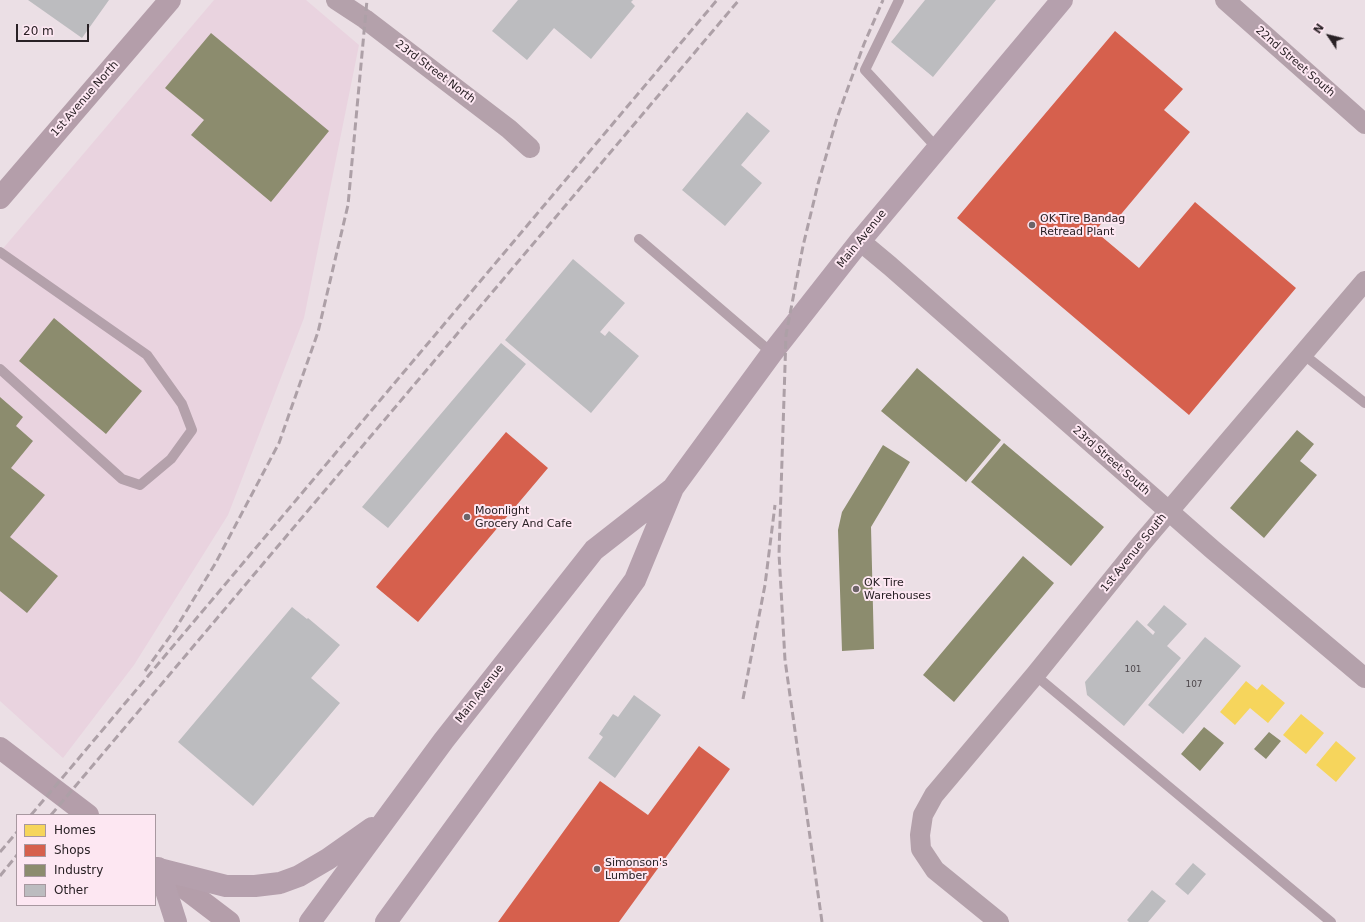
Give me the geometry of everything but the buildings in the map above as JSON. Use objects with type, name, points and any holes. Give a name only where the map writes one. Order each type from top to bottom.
[{"type":"main road","name":"Main Avenue","points":[[386,922],[635,580],[673,488],[772,353],[860,241],[1062,0]]},
{"type":"main road","name":"Main Avenue","points":[[310,922],[444,740],[594,550],[673,488]]},
{"type":"main road","points":[[157,868],[226,886],[255,886],[280,883],[299,876],[328,859],[387,817]]},
{"type":"main road","points":[[157,868],[176,922]]},
{"type":"main road","points":[[402,922],[412,886]]},
{"type":"street","name":"1st Avenue North","points":[[0,198],[170,0]]},
{"type":"street","name":"23rd Street North","points":[[336,0],[365,19],[509,129],[530,148]]},
{"type":"street","name":"22nd Street South","points":[[1225,0],[1365,124]]},
{"type":"street","name":"23rd Street South","points":[[860,241],[1213,550],[1365,678]]},
{"type":"street","name":"1st Avenue South","points":[[999,922],[935,870],[921,849],[920,835],[922,815],[934,795],[1035,675],[1169,511],[1365,281]]},
{"type":"street","points":[[0,748],[87,814]]},
{"type":"street","points":[[157,868],[229,922]]},
{"type":"lane","points":[[899,0],[865,70],[937,148]]},
{"type":"lane","points":[[639,239],[772,353]]},
{"type":"lane","points":[[0,252],[147,355],[182,404],[192,430],[171,459],[140,485],[122,479],[0,369]]},
{"type":"lane","points":[[1303,354],[1365,403]]},
{"type":"lane","points":[[1035,675],[1331,922]]},
{"type":"shaded area","points":[[214,0],[306,0],[359,45],[304,318],[228,515],[134,665],[63,758],[0,701],[0,252]]},
{"type":"railway","points":[[145,671],[176,628],[215,564],[279,443],[318,332],[348,205],[367,0]]},
{"type":"railway","points":[[32,814],[717,0]]},
{"type":"railway","points":[[52,814],[739,0]]},
{"type":"railway","points":[[822,922],[785,660],[779,554],[786,335],[803,246],[818,184],[837,118],[864,44],[883,0]]},
{"type":"railway","points":[[743,699],[765,585],[775,505]]},
{"type":"railway","points":[[0,852],[16,833]]},
{"type":"railway","points":[[0,876],[16,856]]},
{"type":"place","name":"OK Tire Bandag Retread Plant","points":[[1032,225]]},
{"type":"place","name":"Moonlight Grocery And Cafe","points":[[467,517]]},
{"type":"place","name":"OK Tire Warehouses","points":[[856,589]]},
{"type":"place","name":"Simonson's Lumber","points":[[597,869]]}]
